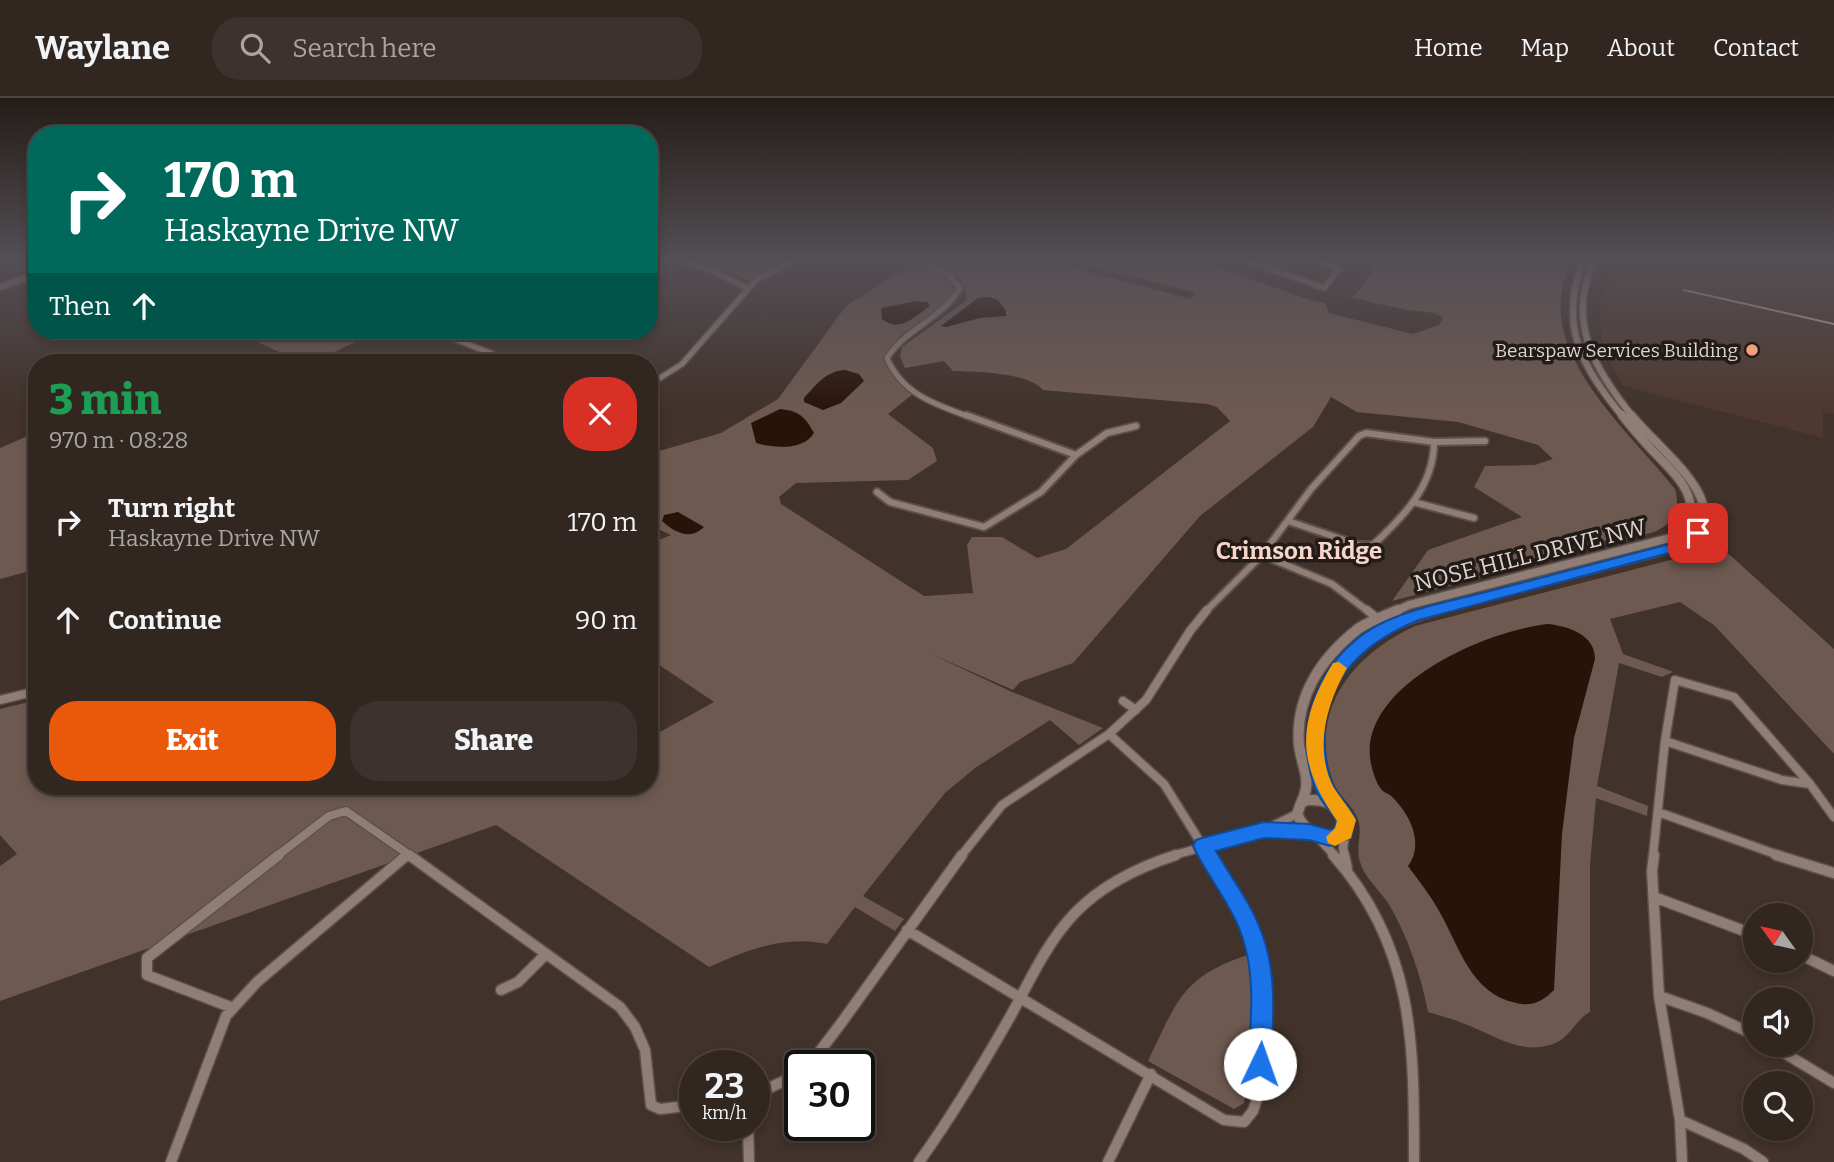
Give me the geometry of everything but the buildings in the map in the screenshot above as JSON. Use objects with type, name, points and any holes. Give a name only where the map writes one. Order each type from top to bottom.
[{"type":"street","points":[[658,381],[686,363],[729,311]]},
{"type":"street","points":[[946,311],[900,339],[887,358],[891,370],[917,396],[1076,454]]},
{"type":"street","name":"NOSE HILL DRIVE NW","points":[[1299,809],[1308,789],[1300,754],[1302,704],[1307,689],[1333,650],[1377,618],[1409,605],[1661,541],[1679,533],[1687,524],[1691,507],[1685,488],[1620,414],[1593,375],[1574,329],[1572,311]]},
{"type":"street","name":"NOSE HILL DRIVE NW","points":[[1337,806],[1325,789],[1315,751],[1315,727],[1319,706],[1328,684],[1342,663],[1367,639],[1414,616],[1679,546],[1698,533],[1703,524],[1704,505],[1694,484],[1633,418],[1608,383],[1593,355],[1582,311]]},
{"type":"street","points":[[457,340],[493,354]]},
{"type":"street","points":[[956,412],[965,405]]},
{"type":"street","points":[[877,492],[890,502],[984,527],[1041,492],[1076,454],[1107,433],[1136,426]]},
{"type":"street","points":[[821,1050],[982,827],[1002,805],[1109,734],[1146,700],[1190,631],[1215,600],[1262,555],[1314,485],[1361,434],[1434,442],[1485,441]]},
{"type":"street","points":[[1288,521],[1367,546],[1375,544],[1413,502],[1431,467],[1434,442]]},
{"type":"street","points":[[1413,502],[1474,518]]},
{"type":"street","points":[[1262,555],[1332,584],[1388,627]]},
{"type":"street","points":[[1682,1162],[1680,1119],[1659,996],[1652,871],[1673,684],[1680,680],[1734,697],[1810,784],[1834,817]]},
{"type":"street","points":[[0,700],[28,693]]},
{"type":"street","points":[[1123,701],[1136,710]]},
{"type":"street","points":[[907,930],[1224,1120],[1244,1122],[1253,1111],[1258,1096],[1263,994],[1251,931],[1164,784],[1109,734]]},
{"type":"street","points":[[1665,741],[1782,780],[1810,784]]},
{"type":"street","points":[[919,1162],[940,1133],[1052,942],[1075,913],[1104,888],[1145,865],[1202,846],[1264,830],[1314,799],[1337,806],[1346,818],[1343,848],[1347,868]]},
{"type":"street","points":[[1299,809],[1303,827],[1347,868],[1386,932],[1403,991],[1412,1076],[1414,1162]]},
{"type":"street","points":[[233,1008],[147,975],[147,958],[329,816],[346,811],[620,1007],[633,1022],[642,1040],[648,1065],[647,1097],[651,1105],[660,1109],[679,1107]]},
{"type":"street","points":[[1658,812],[1834,873]]},
{"type":"street","points":[[1264,830],[1335,838],[1346,828]]},
{"type":"street","points":[[172,1162],[226,1016],[275,965],[408,854]]},
{"type":"street","points":[[1654,897],[1743,930]]},
{"type":"street","points":[[501,990],[518,982],[546,954]]},
{"type":"street","points":[[1813,961],[1834,971]]},
{"type":"street","points":[[1659,996],[1743,1030]]},
{"type":"street","points":[[1791,1057],[1834,1083]]},
{"type":"street","points":[[1108,1162],[1151,1074]]},
{"type":"street","points":[[1680,1119],[1744,1149],[1763,1162]]},
{"type":"street","points":[[748,1141],[749,1162]]},
{"type":"shaded area","points":[[843,311],[936,311],[899,337],[886,357],[913,394],[888,414],[933,448],[937,461],[908,480],[796,483],[779,497],[781,504],[924,596],[973,593],[967,545],[972,537],[1002,537],[1037,558],[1066,549],[1230,421],[1217,407],[1207,404],[1043,390],[1036,384],[1014,376],[953,371],[944,361],[905,368],[900,356],[902,347],[952,311],[1328,311],[1413,334],[1439,325],[1443,318],[1435,313],[1413,311],[1562,311],[1562,324],[1572,354],[1588,384],[1609,413],[1675,489],[1677,504],[1667,525],[1654,532],[1392,601],[1428,550],[1522,517],[1474,487],[1485,466],[1535,465],[1553,459],[1538,445],[1458,422],[1357,412],[1331,397],[1313,427],[1200,516],[1073,663],[1020,682],[1013,690],[929,653],[1012,692],[1103,728],[1079,745],[1050,720],[975,768],[945,793],[863,896],[904,919],[895,931],[855,907],[827,944],[795,941],[781,943],[752,950],[709,967],[496,825],[0,1001],[0,866],[17,854],[0,835],[0,709],[28,702],[28,795],[658,795],[658,733],[714,702],[658,664],[658,540],[671,535],[658,529],[658,451],[721,433],[778,399]]},
{"type":"shaded area","points":[[881,311],[924,311],[901,324],[882,319]]},
{"type":"shaded area","points":[[961,311],[1006,311],[1006,316],[941,326]]},
{"type":"shaded area","points":[[1600,311],[1834,311],[1834,414],[1823,412],[1823,438],[1623,386],[1609,360],[1601,337]]},
{"type":"shaded area","points":[[253,340],[360,340],[330,354],[283,354]]},
{"type":"shaded area","points":[[845,370],[859,374],[864,381],[841,403],[823,410],[804,402],[804,398],[822,380],[832,373]]},
{"type":"shaded area","points":[[780,409],[797,413],[805,419],[814,433],[809,439],[787,447],[756,443],[751,423]]},
{"type":"shaded area","points":[[28,436],[28,571],[0,579],[0,448]]},
{"type":"shaded area","points":[[678,512],[704,527],[688,534],[672,529],[662,521],[664,515]]},
{"type":"shaded area","points":[[1721,547],[1834,649],[1834,754],[1715,626],[1680,602],[1610,619],[1623,654],[1685,676],[1673,672],[1662,677],[1619,663],[1597,786],[1648,806],[1647,816],[1596,798],[1590,865],[1590,1012],[1559,1041],[1542,1047],[1531,1047],[1510,1043],[1428,1012],[1418,971],[1403,931],[1390,906],[1362,868],[1358,846],[1358,820],[1334,784],[1327,758],[1326,733],[1331,710],[1340,689],[1354,670],[1372,653],[1415,626]]},
{"type":"shaded area","points":[[1549,624],[1573,630],[1586,638],[1594,651],[1595,659],[1574,738],[1562,834],[1554,990],[1537,1002],[1522,1004],[1500,998],[1477,979],[1460,953],[1436,905],[1408,866],[1415,848],[1413,828],[1397,802],[1382,790],[1376,781],[1371,764],[1372,736],[1384,710],[1404,687],[1432,667],[1462,650],[1494,637]]},
{"type":"shaded area","points":[[1248,955],[1253,990],[1251,1048],[1244,1103],[1234,1109],[1148,1061],[1166,1023],[1195,982],[1208,972]]},
{"type":"railway","points":[[1775,311],[1834,324]]},
{"type":"slow traffic","points":[[1335,837],[1344,832],[1346,820],[1325,789],[1317,762],[1314,735],[1323,694],[1339,668]]},
{"type":"place","name":"Bearspaw Services Building","points":[[1752,350]]},
{"type":"district","name":"Crimson Ridge","points":[[1299,551]]},
{"type":"route","points":[[1260,1064],[1263,994],[1258,957],[1251,931],[1236,901],[1202,846],[1264,830],[1309,832],[1330,838],[1344,832],[1347,826],[1346,818],[1325,789],[1317,762],[1314,735],[1323,694],[1342,663],[1367,639],[1414,616],[1667,550],[1690,540],[1698,533]]}]
